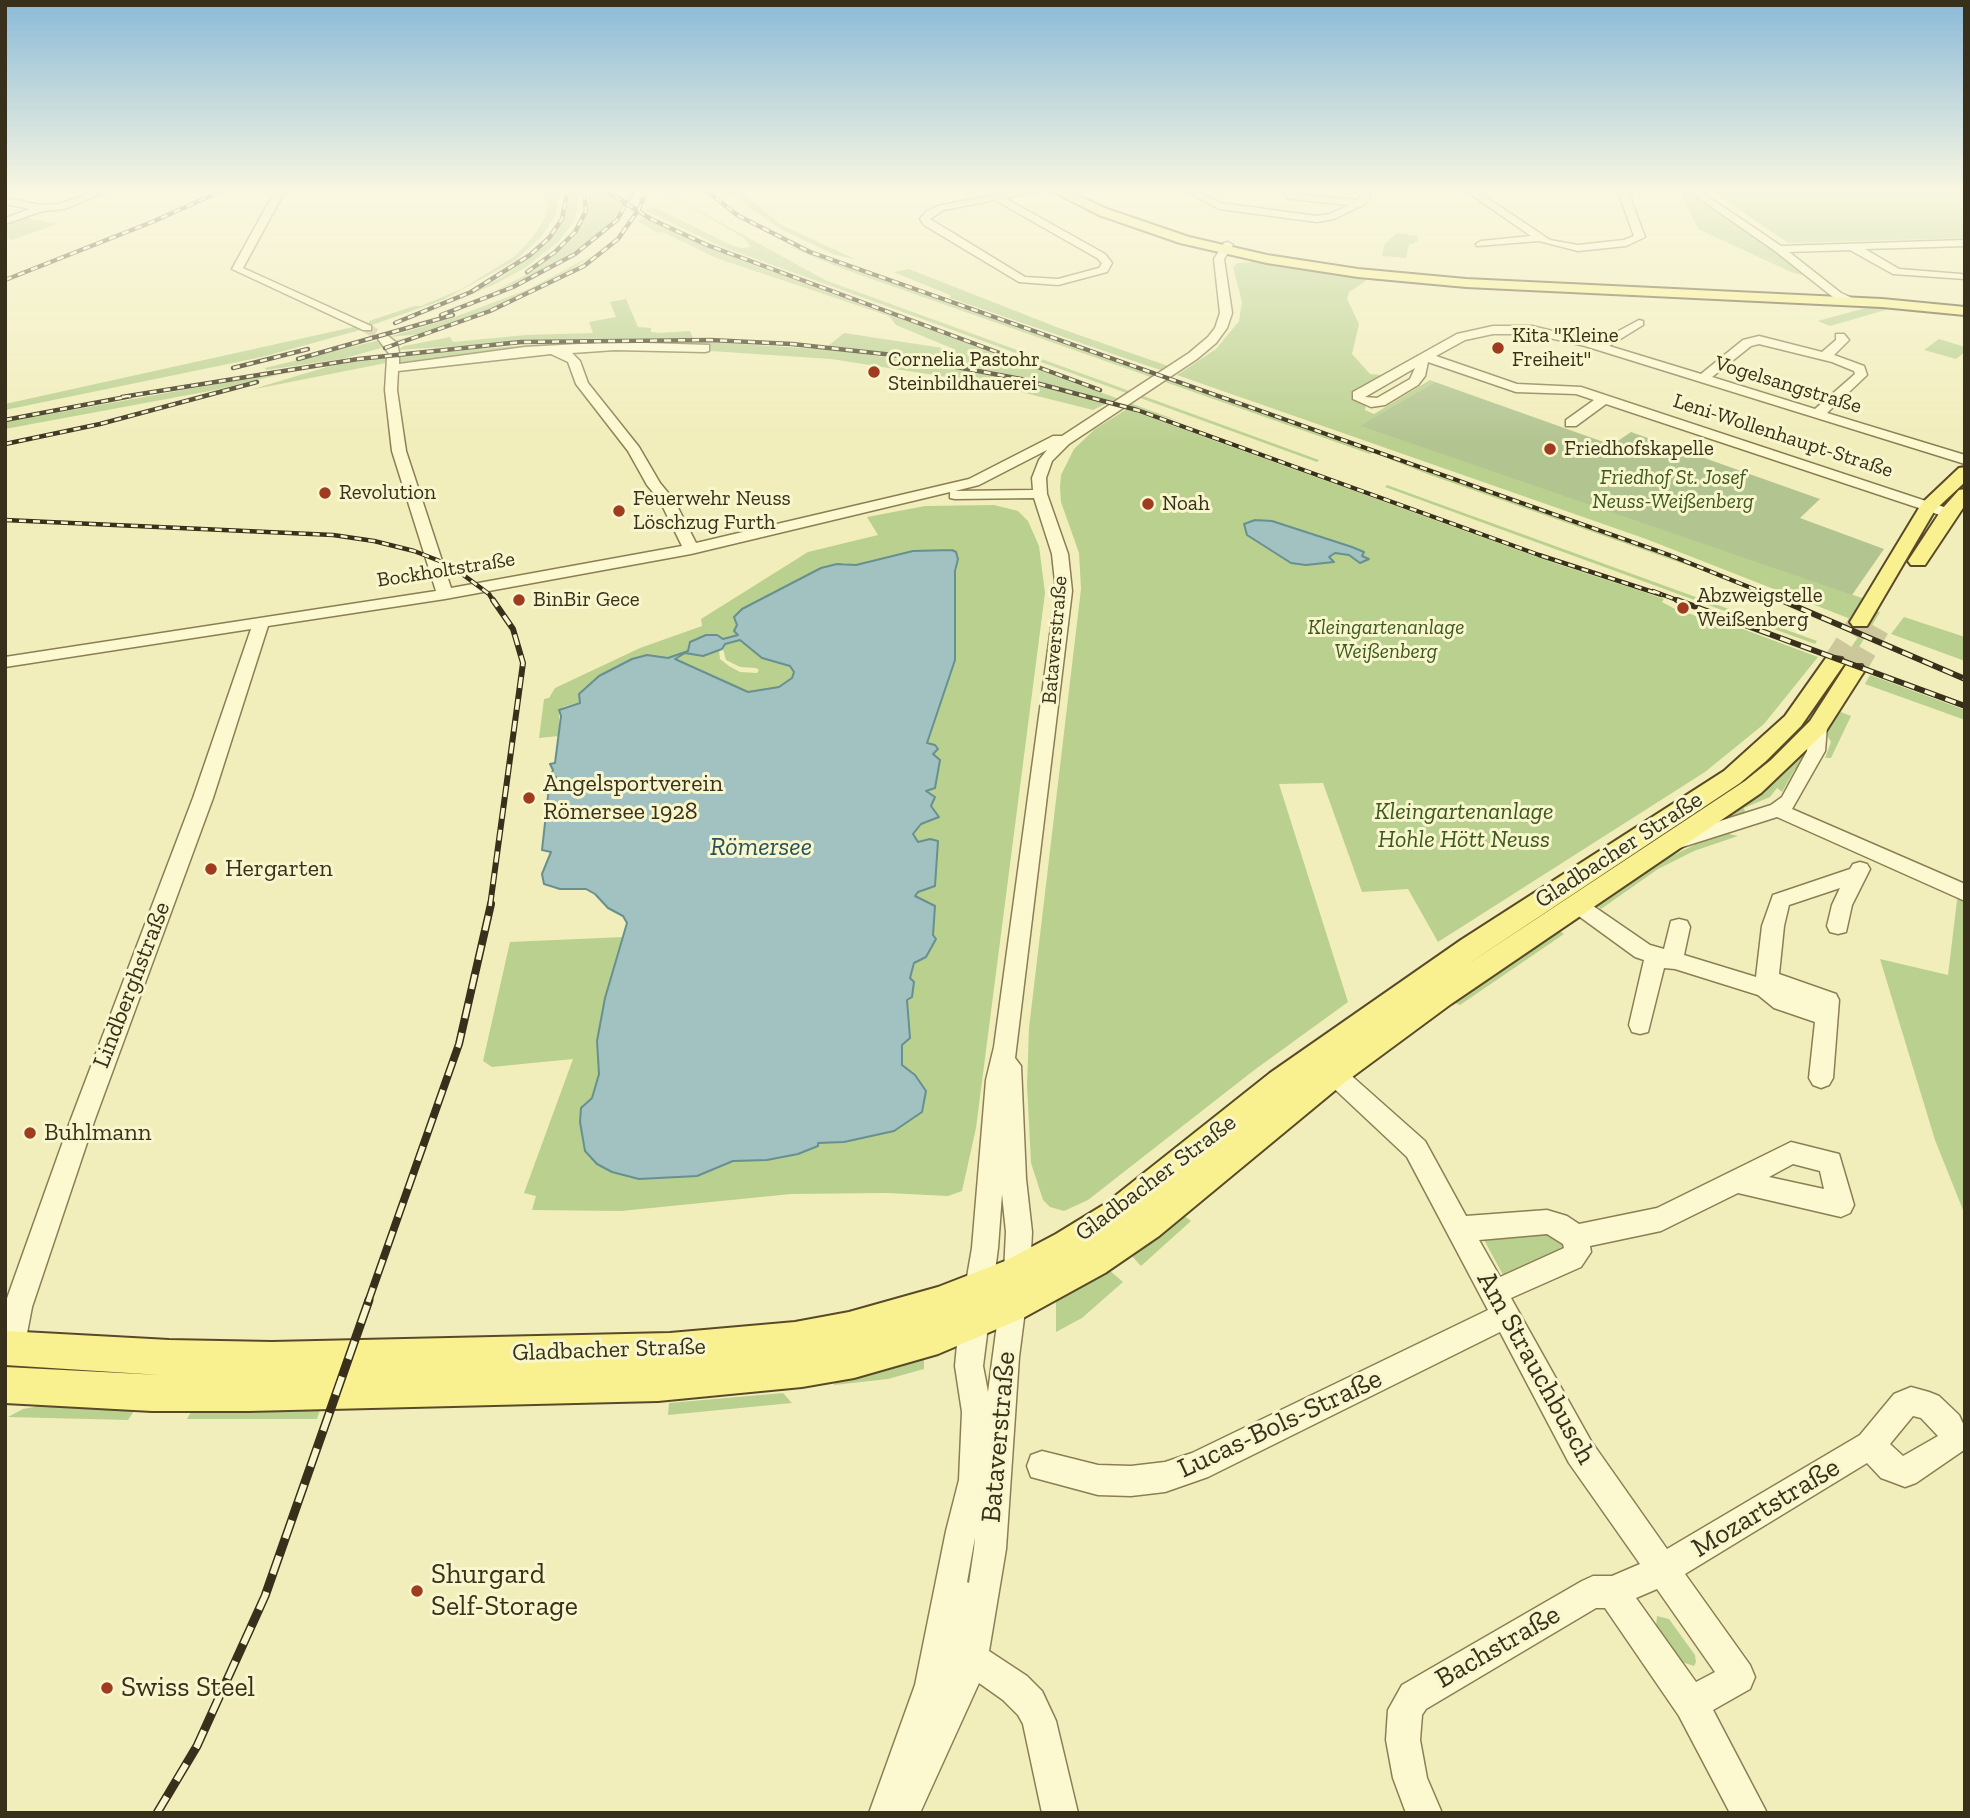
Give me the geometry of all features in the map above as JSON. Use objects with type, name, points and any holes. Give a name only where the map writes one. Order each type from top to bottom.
[{"type":"main road","points":[[1367,274],[1438,282],[1834,298],[1965,309]]},
{"type":"main road","points":[[1834,298],[1965,309]]},
{"type":"main road","points":[[1869,625],[1928,507],[1965,472]]},
{"type":"main road","points":[[1869,625],[1948,513],[1965,494]]},
{"type":"main road","name":"Gladbacher Straße","points":[[5,1385],[152,1393],[249,1393],[659,1383],[748,1376],[854,1360],[938,1337],[1011,1306],[1093,1262],[1147,1225],[1334,1074],[1452,988],[1753,787],[1818,726],[1844,666],[1793,721],[1741,770],[1471,947],[1281,1082],[1116,1214],[1068,1245],[978,1289],[912,1312],[849,1329],[736,1346],[272,1360],[7,1357]]},
{"type":"street","points":[[248,274],[367,328]]},
{"type":"street","points":[[1013,274],[1023,280],[1045,283],[1063,282],[1095,274]]},
{"type":"street","name":"Bataverstraße","points":[[887,1813],[932,1685],[961,1531],[974,1480],[977,1412],[969,1366],[973,1323],[985,1248],[998,1080],[1006,1047],[1064,591],[1060,554],[1040,494],[1039,478],[1046,460],[1055,449],[1082,428],[1193,356],[1212,340],[1221,328],[1226,313],[1222,274]]},
{"type":"street","points":[[1807,274],[1834,298]]},
{"type":"street","points":[[1921,274],[1961,277]]},
{"type":"street","points":[[1599,347],[1639,323]]},
{"type":"street","name":"Vogelsangstraße","points":[[1425,358],[1414,382],[1376,403],[1359,399],[1358,396],[1461,337],[1493,330],[1543,332],[1965,460]]},
{"type":"street","points":[[1825,356],[1843,340],[1840,337]]},
{"type":"street","points":[[1702,379],[1752,340],[1774,342],[1856,366],[1862,372],[1818,414]]},
{"type":"street","points":[[445,594],[399,451],[391,390],[391,353],[558,351],[600,347],[705,348]]},
{"type":"street","points":[[558,351],[574,361],[582,384],[634,450],[654,485],[667,500],[691,549]]},
{"type":"street","name":"Leni-Wollenhaupt-Straße","points":[[1425,358],[1516,388],[1577,390],[1948,513]]},
{"type":"street","points":[[1571,423],[1604,399]]},
{"type":"street","name":"Bockholtstraße","points":[[5,662],[445,594],[691,549],[974,482],[1082,428]]},
{"type":"street","name":"Bockholtstraße","points":[[890,503],[935,497],[1040,494]]},
{"type":"street","name":"Lindberghstraße","points":[[7,1357],[18,1307],[82,1119],[203,798],[261,623]]},
{"type":"street","name":"Gladbacher Straße","points":[[1668,845],[1778,810],[1789,801],[1816,751],[1818,726]]},
{"type":"street","points":[[1778,810],[1965,893]]},
{"type":"street","points":[[1838,926],[1842,905],[1867,850]]},
{"type":"street","points":[[1767,984],[1773,926],[1780,900],[1858,874]]},
{"type":"street","name":"Gladbacher Straße","points":[[1576,904],[1643,951],[1683,966],[1693,965],[1828,1000],[1821,1078]]},
{"type":"street","points":[[1640,1024],[1679,927]]},
{"type":"street","points":[[1334,1074],[1331,1062],[1337,1049],[1363,1024]]},
{"type":"street","name":"Bataverstraße","points":[[902,1813],[947,1719],[971,1658],[990,1549],[1019,1232],[1013,1179],[1011,1082],[1006,1047]]},
{"type":"street","name":"Am Strauchbusch","points":[[1334,1074],[1416,1149],[1580,1451],[1661,1571],[1738,1677],[1691,1704]]},
{"type":"street","points":[[1460,1229],[1546,1222],[1558,1224],[1575,1237],[1661,1219],[1737,1181]]},
{"type":"street","name":"Lucas-Bols-Straße","points":[[1042,1466],[1098,1480],[1131,1481],[1198,1466],[1501,1304],[1572,1258],[1578,1252],[1575,1237]]},
{"type":"street","name":"Mozartstraße","points":[[1661,1571],[1870,1445]]},
{"type":"street","points":[[974,1480],[958,1620],[971,1658],[1015,1688],[1030,1703],[1039,1721],[1060,1813]]},
{"type":"street","name":"Bachstraße","points":[[1423,1813],[1404,1759],[1402,1723],[1405,1710],[1413,1697],[1593,1592],[1614,1592],[1661,1571]]},
{"type":"street","points":[[1614,1592],[1691,1704],[1749,1813]]},
{"type":"street","points":[[932,1685],[952,1667],[971,1658]]},
{"type":"green space","points":[[491,274],[443,300],[369,326],[369,321],[421,306]]},
{"type":"green space","points":[[514,274],[464,297],[504,276]]},
{"type":"green space","points":[[528,274],[534,274],[527,278],[489,294]]},
{"type":"green space","points":[[557,274],[565,274],[464,320],[397,344],[393,341],[421,334],[389,337],[452,318],[529,289]]},
{"type":"green space","points":[[763,274],[778,274],[1179,421],[1023,377],[941,361],[828,346],[844,333],[956,350],[896,325],[889,316]]},
{"type":"green space","points":[[797,274],[814,274],[1319,460],[1317,462]]},
{"type":"green space","points":[[857,274],[869,274],[1373,452],[1370,454]]},
{"type":"green space","points":[[898,274],[921,274],[1059,328],[1168,366],[1161,370],[1145,365],[950,298],[950,295]]},
{"type":"green space","points":[[1235,274],[1334,274],[1362,278],[1366,281],[1349,292],[1347,299],[1359,324],[1352,354],[1370,374],[1381,375],[1383,378],[1355,395],[1353,399],[1366,405],[1365,410],[1374,414],[1430,380],[1435,382],[1361,426],[1865,599],[1853,620],[1646,539],[1177,375],[1216,349],[1239,321],[1242,302]]},
{"type":"green space","points":[[626,299],[638,327],[651,328],[651,332],[660,333],[690,331],[693,338],[570,339],[397,350],[404,346],[450,337],[453,342],[526,335],[593,333],[589,322],[616,317],[610,302]]},
{"type":"green space","points":[[1865,308],[1889,309],[1830,326],[1818,321]]},
{"type":"green space","points":[[358,326],[364,329],[262,357],[5,410],[5,404]]},
{"type":"green space","points":[[1939,339],[1965,347],[1965,352],[1956,359],[1924,350]]},
{"type":"green space","points":[[380,340],[388,346],[342,359],[266,370],[265,368]]},
{"type":"green space","points":[[692,341],[835,350],[939,365],[1018,380],[1107,403],[1093,410],[985,383],[831,359],[710,351],[709,348],[616,345],[501,351],[401,363],[396,361],[250,390],[340,363],[398,355],[571,342]]},
{"type":"green space","points":[[311,367],[215,390],[5,429],[5,422]]},
{"type":"green space","name":"Friedhof St. Josef Neuss-Weißenberg","points":[[1435,382],[1612,445],[1631,432],[1820,499],[1800,518],[1884,549],[1852,595],[1360,426]]},
{"type":"green space","points":[[1127,409],[1551,562],[1664,599],[1662,602],[1679,611],[1694,615],[1697,612],[1818,657],[1764,724],[1705,772],[1438,942],[1408,889],[1362,892],[1323,783],[1279,784],[1348,1002],[1253,1071],[1088,1200],[1064,1211],[1050,1207],[1043,1200],[1031,1163],[1027,1085],[1029,1028],[1081,589],[1079,553],[1061,502],[1060,487],[1061,475],[1074,449],[1095,429]]},
{"type":"green space","points":[[1376,454],[1676,559],[1704,571],[1430,475]]},
{"type":"green space","points":[[1387,485],[1817,641],[1815,644],[1385,487]]},
{"type":"green space","points":[[994,505],[1018,511],[1028,521],[1039,546],[1045,593],[976,1128],[962,1191],[948,1196],[887,1193],[791,1194],[621,1211],[532,1210],[536,1196],[524,1193],[573,1059],[492,1067],[483,1061],[510,942],[623,937],[605,998],[597,1041],[599,1074],[592,1098],[581,1109],[580,1122],[585,1151],[597,1164],[612,1172],[697,1176],[733,1161],[767,1160],[798,1154],[817,1143],[844,1142],[894,1131],[922,1112],[915,1075],[902,1065],[902,1045],[910,1038],[907,1000],[912,997],[914,982],[910,978],[915,963],[926,957],[933,935],[935,906],[915,897],[930,839],[918,842],[913,834],[931,806],[925,791],[933,754],[927,744],[958,559],[913,551],[856,565],[844,563],[821,568],[742,610],[737,625],[739,635],[722,639],[717,635],[706,635],[690,642],[689,650],[668,658],[647,655],[615,667],[580,702],[563,707],[559,713],[559,736],[539,738],[544,699],[549,698],[555,688],[640,648],[702,626],[701,619],[808,552],[878,535],[867,517],[925,506]]},
{"type":"green space","points":[[1875,611],[1880,612],[1841,677],[1806,729],[1789,747],[1737,788],[1354,1044],[1762,763],[1799,727]]},
{"type":"green space","points":[[1904,617],[1965,637],[1965,661],[1891,634]]},
{"type":"green space","points":[[740,640],[762,658],[790,666],[794,672],[792,678],[779,687],[748,692],[674,659],[685,653],[703,656],[719,650],[720,659],[729,666],[740,672],[757,673],[759,670],[756,668],[740,667],[726,660],[723,649],[725,644]]},
{"type":"green space","points":[[1870,675],[1965,710],[1965,720],[1865,684]]},
{"type":"green space","points":[[1838,711],[1851,716],[1831,758],[1825,758],[1831,742],[1825,732]]},
{"type":"green space","points":[[1810,748],[1803,768],[1795,769],[1782,792],[1777,788],[1770,797],[1744,808],[1746,817],[1706,829],[1759,793]]},
{"type":"green space","points":[[1721,832],[1738,836],[1694,851],[1658,869],[1601,909],[1596,904],[1653,865]]},
{"type":"green space","points":[[1958,892],[1965,895],[1965,1215],[1935,1140],[1880,959],[1948,975]]},
{"type":"green space","points":[[1558,930],[1564,934],[1460,1005],[1453,1002]]},
{"type":"green space","points":[[1183,1215],[1191,1221],[1141,1266],[1131,1255]]},
{"type":"green space","points":[[1547,1229],[1567,1246],[1555,1258],[1503,1275],[1483,1238]]},
{"type":"green space","points":[[1108,1269],[1123,1282],[1082,1318],[1056,1332],[1056,1301]]},
{"type":"green space","points":[[924,1359],[924,1369],[888,1379],[834,1385],[835,1381]]},
{"type":"green space","points":[[783,1393],[792,1403],[668,1415],[669,1403]]},
{"type":"green space","points":[[40,1406],[134,1411],[128,1420],[8,1417],[23,1409]]},
{"type":"green space","points":[[192,1410],[320,1410],[317,1419],[187,1419]]},
{"type":"green space","points":[[1657,1616],[1669,1619],[1695,1655],[1694,1666],[1682,1662],[1656,1626]]},
{"type":"water","points":[[1255,520],[1272,521],[1352,547],[1364,552],[1362,556],[1369,559],[1360,563],[1349,555],[1335,553],[1329,557],[1334,562],[1306,565],[1291,563],[1247,535],[1244,524]]},
{"type":"water","name":"Römersee","points":[[952,550],[956,552],[958,559],[955,571],[955,660],[927,743],[935,745],[938,749],[933,754],[940,760],[935,788],[926,791],[935,797],[931,806],[939,817],[921,824],[913,834],[918,842],[930,839],[938,841],[935,886],[918,892],[915,896],[935,906],[933,935],[936,939],[926,957],[914,963],[910,978],[914,982],[912,997],[907,1000],[910,1038],[902,1045],[902,1065],[915,1075],[926,1091],[922,1112],[894,1131],[844,1142],[818,1143],[818,1146],[798,1154],[767,1160],[733,1161],[697,1176],[639,1179],[612,1172],[597,1164],[585,1151],[580,1122],[581,1108],[592,1098],[599,1074],[597,1041],[605,998],[627,923],[623,916],[608,908],[586,889],[560,889],[544,884],[542,874],[551,852],[542,850],[549,787],[555,785],[556,777],[551,775],[553,770],[550,764],[555,763],[561,716],[559,710],[580,703],[579,694],[599,676],[632,659],[647,655],[668,658],[688,651],[690,642],[706,635],[717,635],[723,639],[738,635],[734,631],[737,625],[734,617],[742,609],[821,568],[837,564],[856,565],[913,551]],"holes":[[[740,640],[762,658],[790,666],[794,672],[792,678],[779,687],[748,692],[675,659],[685,653],[703,656],[722,649],[725,644]]]},
{"type":"tunnel","points":[[367,328],[384,339]]},
{"type":"tunnel","points":[[1834,663],[1860,622]]},
{"type":"tunnel","points":[[1854,670],[1878,628]]},
{"type":"railway","points":[[5,280],[21,274]]},
{"type":"railway","points":[[395,323],[471,292],[500,274]]},
{"type":"railway","points":[[441,315],[513,287],[538,274]]},
{"type":"railway","points":[[385,348],[490,311],[568,274]]},
{"type":"railway","points":[[785,274],[1100,390]]},
{"type":"railway","points":[[872,274],[1672,556],[1786,602]]},
{"type":"railway","points":[[298,359],[453,315]]},
{"type":"railway","points":[[122,397],[358,359],[521,342],[710,340],[792,344],[893,355],[1021,379],[1137,410],[1539,555],[1662,595]]},
{"type":"railway","points":[[233,368],[308,349]]},
{"type":"railway","points":[[5,444],[100,424],[257,382]]},
{"type":"railway","points":[[5,420],[131,396]]},
{"type":"railway","points":[[5,520],[333,535],[374,541],[414,551],[450,565],[489,594],[494,602]]},
{"type":"railway","points":[[1653,591],[1682,602]]},
{"type":"railway","points":[[490,906],[523,663],[513,629],[493,600]]},
{"type":"railway","points":[[1677,600],[1965,706]]},
{"type":"railway","points":[[1781,600],[1965,679]]},
{"type":"railway","points":[[368,1302],[459,1044],[491,904]]},
{"type":"railway","points":[[157,1813],[197,1746],[265,1596],[369,1300]]},
{"type":"place","name":"Kita \"Kleine Freiheit\"","points":[[1498,348]]},
{"type":"place","name":"Cornelia Pastohr Steinbildhauerei","points":[[874,372]]},
{"type":"place","name":"Friedhofskapelle","points":[[1550,449]]},
{"type":"place","name":"Revolution","points":[[325,493]]},
{"type":"place","name":"Noah","points":[[1148,504]]},
{"type":"place","name":"Feuerwehr Neuss Löschzug Furth","points":[[619,511]]},
{"type":"place","name":"BinBir Gece","points":[[519,600]]},
{"type":"place","name":"Abzweigstelle Weißenberg","points":[[1683,608]]},
{"type":"place","name":"Angelsportverein Römersee 1928","points":[[529,798]]},
{"type":"place","name":"Hergarten","points":[[211,869]]},
{"type":"place","name":"Buhlmann","points":[[30,1133]]},
{"type":"place","name":"Shurgard Self-Storage","points":[[417,1591]]},
{"type":"place","name":"Swiss Steel","points":[[107,1688]]},
{"type":"park label","name":"Kleingartenanlage Weißenberg","points":[[1386,640]]},
{"type":"park label","name":"Kleingartenanlage Hohle Hött Neuss","points":[[1464,826]]}]
